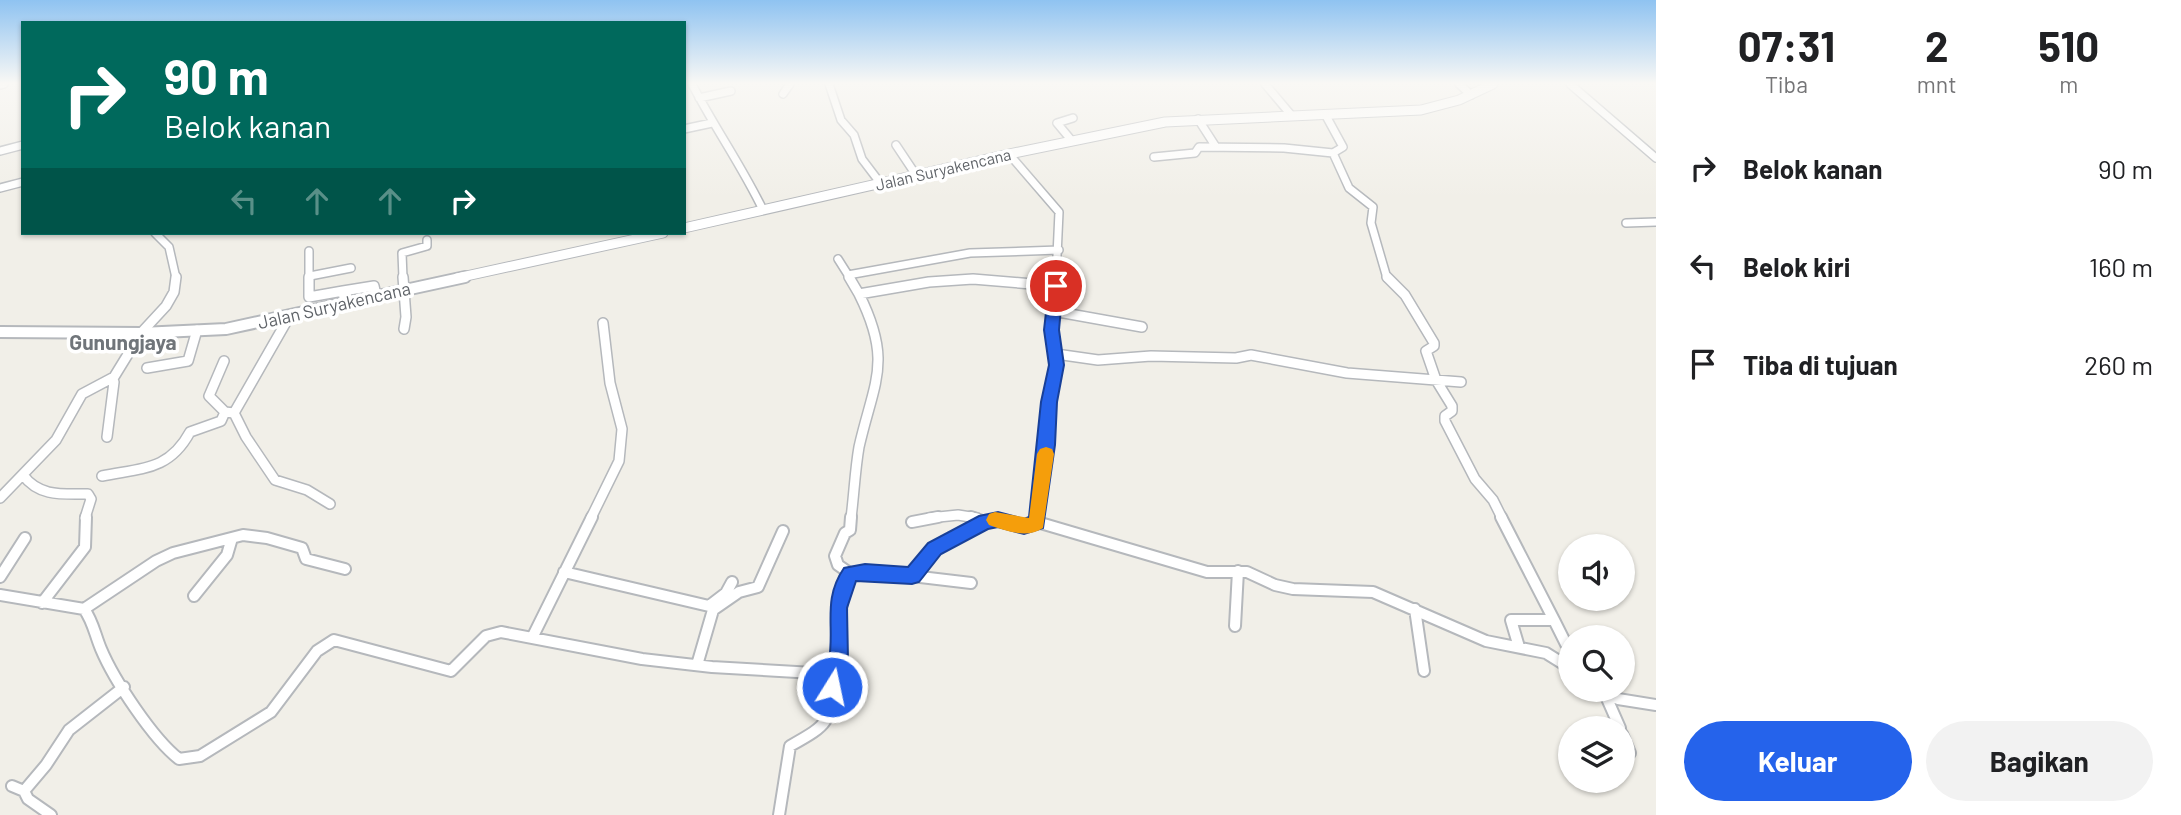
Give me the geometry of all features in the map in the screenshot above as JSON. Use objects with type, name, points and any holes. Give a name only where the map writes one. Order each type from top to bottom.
[{"type":"street","points":[[843,122],[854,135],[862,159],[881,184]]},
{"type":"street","points":[[1060,122],[1057,123],[1072,141]]},
{"type":"street","name":"Jalan Suryakencana","points":[[686,228],[1009,154],[1166,122]]},
{"type":"street","points":[[1200,122],[1216,147]]},
{"type":"street","points":[[1154,157],[1195,153],[1199,147],[1284,148],[1333,153],[1343,148],[1329,122]]},
{"type":"street","points":[[1614,122],[1656,158]]},
{"type":"street","points":[[686,129],[712,123],[745,172],[763,210]]},
{"type":"street","points":[[896,145],[916,175]]},
{"type":"street","points":[[0,151],[21,146]]},
{"type":"street","points":[[1333,153],[1349,188],[1373,206],[1371,223],[1377,235],[1386,274],[1405,295],[1434,344],[1426,351],[1436,380],[1452,405],[1452,411],[1444,417],[1449,429],[1475,479],[1493,500],[1558,628]]},
{"type":"street","points":[[1009,154],[1058,209],[1059,250],[1052,330],[1056,354],[1037,522]]},
{"type":"street","points":[[0,188],[21,183]]},
{"type":"street","points":[[1626,223],[1656,222]]},
{"type":"street","points":[[0,498],[56,440],[82,394],[91,387],[111,380],[141,333],[166,306],[177,281],[169,247],[157,235]]},
{"type":"street","name":"Jalan Suryakencana","points":[[0,332],[141,333],[226,329],[654,235]]},
{"type":"street","points":[[404,329],[406,317],[402,253],[427,246],[427,240]]},
{"type":"street","points":[[848,275],[970,253],[1059,250]]},
{"type":"street","points":[[309,251],[309,297],[373,286],[376,287],[376,295]]},
{"type":"street","points":[[838,259],[870,316],[879,353],[880,373],[859,449],[850,530],[844,536],[835,556],[838,565],[851,574],[865,572],[971,583]]},
{"type":"street","points":[[310,276],[351,268]]},
{"type":"street","points":[[859,294],[929,282],[973,278],[1056,286]]},
{"type":"street","points":[[343,291],[345,304]]},
{"type":"street","points":[[1053,311],[1142,327]]},
{"type":"street","points":[[102,476],[167,462],[190,432],[220,421],[229,412],[289,317]]},
{"type":"street","points":[[532,638],[619,461],[622,429],[610,383],[603,323]]},
{"type":"street","points":[[147,368],[188,360],[197,330]]},
{"type":"street","points":[[1056,354],[1098,360],[1151,356],[1236,358],[1251,355],[1343,372],[1461,382]]},
{"type":"street","points":[[224,361],[209,396],[229,412],[275,480],[307,490],[330,504]]},
{"type":"street","points":[[107,437],[114,382],[111,380]]},
{"type":"street","points":[[23,475],[29,487],[41,492],[88,494],[91,499],[85,520],[85,547],[42,603]]},
{"type":"street","points":[[912,522],[950,514],[974,516],[985,522]]},
{"type":"street","points":[[912,576],[935,548],[985,522],[998,520],[1024,527],[1037,522],[1201,571],[1247,572],[1289,589],[1338,592],[1368,590],[1486,641],[1546,653],[1558,660]]},
{"type":"street","points":[[697,665],[713,610],[739,592],[758,587],[783,531]]},
{"type":"street","points":[[0,595],[84,609],[165,556],[250,534],[304,549],[304,557],[308,561],[345,569]]},
{"type":"street","points":[[0,577],[25,538]]},
{"type":"street","points":[[194,596],[227,555],[232,538]]},
{"type":"street","points":[[1235,626],[1238,571]]},
{"type":"street","points":[[564,572],[709,606],[726,593],[732,582]]},
{"type":"street","points":[[779,815],[790,746],[822,728],[830,710],[831,674],[838,665],[838,608],[845,582],[851,574]]},
{"type":"street","points":[[84,609],[89,615],[102,652],[124,687],[164,749],[179,760],[188,760],[220,744],[281,704],[319,647],[330,640],[451,671],[492,633],[532,638],[591,651],[697,665],[831,674]]},
{"type":"street","points":[[1415,609],[1424,671]]},
{"type":"street","points":[[1520,647],[1511,620],[1554,620]]},
{"type":"street","points":[[24,791],[47,765],[69,730],[124,687]]},
{"type":"street","points":[[1635,700],[1656,705]]},
{"type":"street","points":[[12,786],[24,791],[28,799],[51,815]]},
{"type":"slow traffic","points":[[995,520],[1020,526],[1036,524],[1046,454]]},
{"type":"district","name":"Gunungjaya","points":[[123,341]]},
{"type":"route","points":[[832,687],[831,674],[838,665],[838,608],[845,582],[851,574],[865,572],[912,576],[935,548],[985,522],[998,520],[1024,527],[1036,524],[1047,445],[1049,402],[1057,365],[1052,330],[1056,286]]}]
